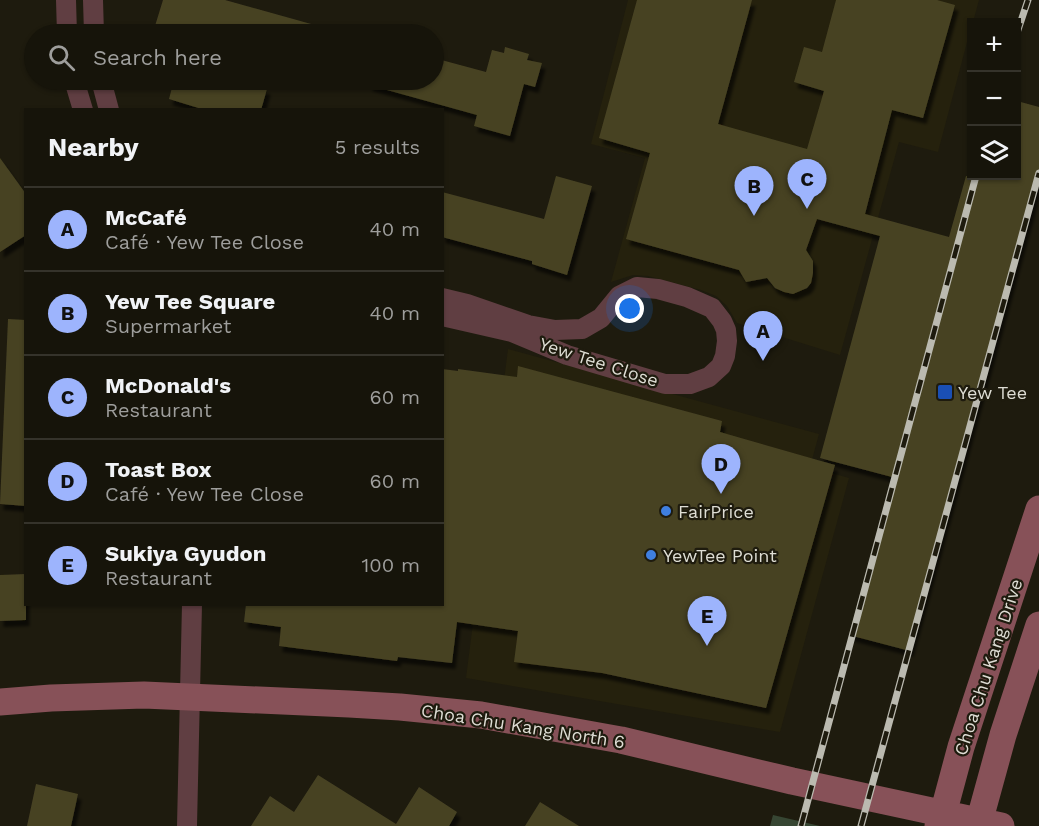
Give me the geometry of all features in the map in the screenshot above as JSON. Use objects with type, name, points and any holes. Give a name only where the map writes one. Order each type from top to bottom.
[{"type":"street","points":[[66,0],[67,24]]},
{"type":"street","points":[[93,0],[94,24]]},
{"type":"street","points":[[77,90],[82,108]]},
{"type":"street","points":[[104,90],[108,108]]},
{"type":"street","name":"Yew Tee Close","points":[[444,298],[528,325],[555,330],[582,329],[601,318],[619,296],[637,287],[658,289],[687,297],[712,308],[722,321],[727,341],[721,366],[709,377],[690,384],[665,384],[567,355],[512,332],[444,315]]},
{"type":"street","name":"Choa Chu Kang Drive","points":[[940,820],[961,747],[1039,509]]},
{"type":"street","points":[[187,826],[192,606]]},
{"type":"street","name":"Choa Chu Kang Drive","points":[[986,825],[1003,735],[1039,625]]},
{"type":"street","name":"Choa Chu Kang North 6","points":[[0,702],[144,695],[380,706],[481,715],[628,742],[792,781],[940,820],[986,825]]},
{"type":"shaded area","points":[[628,0],[979,0],[974,18],[967,18],[967,41],[938,152],[899,142],[840,355],[737,323],[727,306],[716,296],[701,290],[648,276],[633,275],[611,282],[645,158],[591,144]]},
{"type":"shaded area","name":"YewTee Point","points":[[508,349],[819,434],[810,467],[849,478],[780,732],[466,678]]},
{"type":"green space","points":[[773,815],[820,826],[770,826]]},
{"type":"building","points":[[163,0],[225,0],[311,24],[156,24]]},
{"type":"building","points":[[637,0],[752,0],[718,124],[807,149],[824,91],[794,82],[804,47],[822,52],[836,0],[937,0],[955,5],[923,118],[892,110],[865,214],[949,237],[966,176],[967,180],[1021,180],[1021,102],[1039,107],[1039,182],[910,651],[849,635],[892,477],[820,458],[880,236],[817,219],[806,250],[813,261],[811,283],[807,288],[793,294],[775,288],[767,278],[746,282],[739,270],[626,239],[650,153],[599,138]]},
{"type":"building","points":[[505,47],[529,54],[527,60],[542,63],[535,87],[524,84],[510,136],[474,126],[477,115],[387,90],[444,90],[444,61],[486,72],[492,50],[504,53]]},
{"type":"building","points":[[171,90],[267,90],[262,108],[198,108],[169,99]]},
{"type":"building","points":[[0,158],[24,191],[24,236],[0,252]]},
{"type":"building","points":[[556,176],[592,186],[567,275],[532,264],[532,261],[444,238],[444,193],[544,219]]},
{"type":"building","points":[[8,319],[24,320],[24,506],[0,504]]},
{"type":"building","name":"YewTee Point","points":[[518,366],[722,421],[720,432],[835,465],[766,708],[602,673],[514,662],[518,631],[457,622],[452,663],[398,657],[397,661],[279,646],[281,627],[244,622],[246,606],[444,606],[444,369],[517,377]]},
{"type":"building","points":[[24,574],[26,620],[0,621],[0,575]]},
{"type":"building","points":[[318,775],[396,824],[419,787],[457,812],[449,826],[251,826],[270,796],[294,812]]},
{"type":"building","points":[[36,784],[78,794],[71,826],[27,826]]},
{"type":"building","points":[[540,802],[579,826],[525,826]]},
{"type":"railway","points":[[1021,21],[1028,0]]},
{"type":"railway","points":[[861,826],[1039,173]]},
{"type":"railway","points":[[801,826],[975,180]]},
{"type":"place","name":"McDonald's","points":[[807,209]]},
{"type":"place","name":"Yew Tee Square","points":[[754,216]]},
{"type":"place","name":"McCafé","points":[[763,361]]},
{"type":"place","name":"Yew Tee","points":[[945,392]]},
{"type":"place","name":"Toast Box","points":[[721,494]]},
{"type":"place","name":"FairPrice","points":[[666,511]]},
{"type":"place","name":"YewTee Point","points":[[651,555]]},
{"type":"place","name":"Sukiya Gyudon","points":[[707,646]]}]
